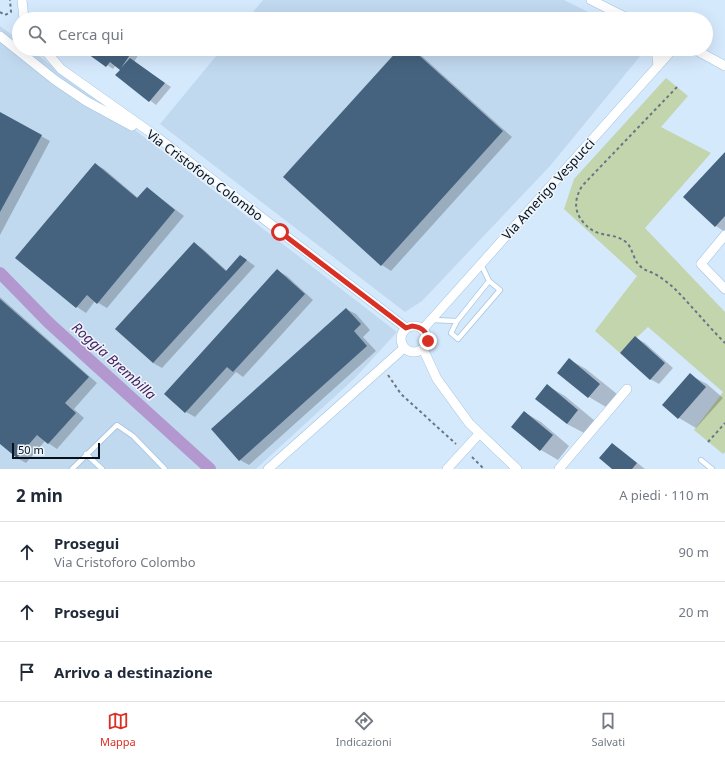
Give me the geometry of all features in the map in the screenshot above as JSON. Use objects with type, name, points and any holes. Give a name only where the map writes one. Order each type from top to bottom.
[{"type":"street","points":[[22,0],[23,12]]},
{"type":"street","points":[[592,0],[615,12]]},
{"type":"street","points":[[0,36],[12,46]]},
{"type":"street","points":[[25,56],[55,80],[86,101],[157,137]]},
{"type":"street","name":"Via Cristoforo Colombo","points":[[50,56],[61,69],[157,137],[406,328]]},
{"type":"street","points":[[657,56],[658,66]]},
{"type":"street","name":"Via Amerigo Vespucci","points":[[423,329],[667,56]]},
{"type":"street","points":[[707,56],[725,66]]},
{"type":"street","points":[[725,235],[701,264],[725,289]]},
{"type":"street","points":[[412,326],[423,329],[427,335],[428,341],[424,349],[417,352],[411,352],[404,348],[401,340],[401,334],[406,328],[412,326]]},
{"type":"street","points":[[268,469],[404,348]]},
{"type":"street","points":[[424,349],[437,379],[479,434],[517,469]]},
{"type":"street","points":[[559,469],[626,389]]},
{"type":"street","points":[[448,469],[479,434]]},
{"type":"lane","points":[[481,264],[489,282],[500,290],[458,339],[451,333],[457,322],[489,282]]},
{"type":"lane","points":[[432,320],[457,322]]},
{"type":"lane","points":[[72,469],[117,425],[133,436],[165,469]]},
{"type":"lane","points":[[86,454],[102,469]]},
{"type":"lane","points":[[701,460],[712,469]]},
{"type":"path","points":[[0,12],[5,15],[11,12],[10,0]]},
{"type":"path","points":[[677,87],[582,186],[577,195],[577,213],[595,233],[623,240],[627,243],[638,265],[644,270],[654,273],[673,287],[725,343]]},
{"type":"path","points":[[383,367],[401,394],[484,469]]},
{"type":"path","points":[[708,442],[725,422]]},
{"type":"shaded area","points":[[263,0],[564,0],[588,12],[253,12]]},
{"type":"shaded area","points":[[0,26],[12,35],[12,56],[39,56],[397,332],[355,378],[256,469],[0,469]]},
{"type":"shaded area","points":[[216,56],[640,56],[550,166],[422,301],[405,312],[160,124]]},
{"type":"green space","points":[[666,78],[688,96],[661,127],[711,153],[645,228],[725,312],[725,452],[723,454],[694,430],[723,392],[648,327],[620,353],[595,331],[637,276],[564,209],[574,179]]},
{"type":"building","points":[[91,56],[129,56],[121,68],[130,58],[165,83],[149,102],[115,75],[120,70],[110,62],[106,67]]},
{"type":"building","points":[[393,56],[420,56],[503,131],[381,266],[283,177]]},
{"type":"building","points":[[0,112],[42,135],[0,212]]},
{"type":"building","points":[[725,152],[725,216],[715,227],[683,197]]},
{"type":"building","points":[[95,163],[137,198],[147,187],[175,210],[97,304],[87,295],[76,308],[15,258]]},
{"type":"building","points":[[194,242],[226,271],[240,255],[247,260],[153,363],[115,329]]},
{"type":"building","points":[[277,269],[305,294],[233,372],[227,367],[185,413],[164,394]]},
{"type":"building","points":[[0,299],[89,377],[65,403],[76,413],[48,444],[37,435],[17,458],[0,444]]},
{"type":"building","points":[[346,308],[361,324],[354,331],[367,346],[239,461],[211,429]]},
{"type":"building","points":[[635,336],[665,363],[650,380],[620,353]]},
{"type":"building","points":[[569,358],[600,384],[588,398],[557,373]]},
{"type":"building","points":[[690,373],[706,387],[678,419],[662,405]]},
{"type":"building","points":[[547,384],[578,410],[567,424],[535,399]]},
{"type":"building","points":[[524,411],[553,435],[540,451],[511,427]]},
{"type":"building","points":[[612,443],[637,463],[632,469],[612,469],[599,458]]},
{"type":"waterway","name":"Roggia Brembilla","points":[[0,273],[49,323],[210,469]]},
{"type":"route","points":[[280,232],[406,328],[419,326],[427,335],[428,341]]}]
